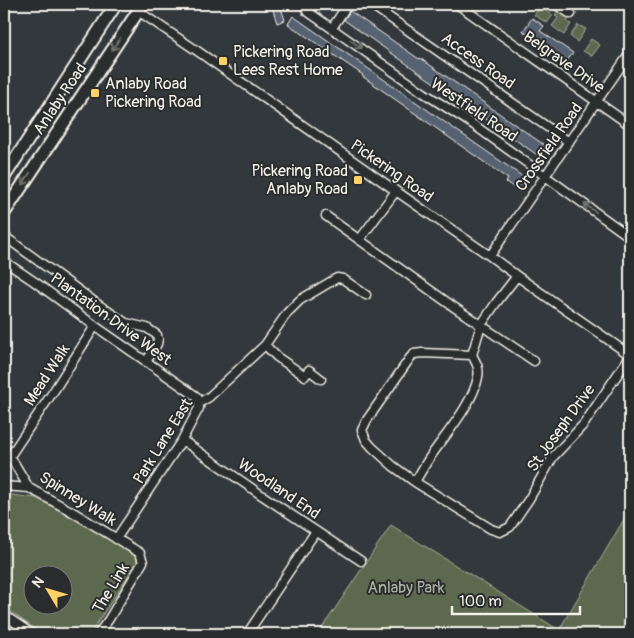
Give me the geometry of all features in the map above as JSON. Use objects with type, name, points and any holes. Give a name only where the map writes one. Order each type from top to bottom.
[{"type":"main road","name":"Anlaby Road","points":[[4,177],[116,4]]},
{"type":"main road","name":"Anlaby Road","points":[[4,213],[140,8]]},
{"type":"street","name":"Westfield Road","points":[[306,4],[308,11],[424,93],[474,125],[630,237]]},
{"type":"street","points":[[332,28],[348,4]]},
{"type":"street","name":"Access Road","points":[[370,4],[569,142]]},
{"type":"street","name":"Belgrave Drive","points":[[457,4],[630,125]]},
{"type":"street","points":[[555,4],[571,14]]},
{"type":"street","name":"Pickering Road","points":[[140,8],[196,50],[630,356]]},
{"type":"street","name":"Crossfield Road","points":[[490,256],[630,53]]},
{"type":"street","points":[[360,239],[396,191]]},
{"type":"street","points":[[326,216],[534,361]]},
{"type":"street","points":[[4,236],[126,323],[147,328],[156,335],[158,344],[146,362]]},
{"type":"street","name":"Plantation Drive West","points":[[4,261],[193,394],[197,397],[199,403]]},
{"type":"street","points":[[414,482],[459,417],[474,391],[479,375],[478,365],[472,355],[482,325],[517,276]]},
{"type":"street","name":"Park Lane East","points":[[116,539],[182,440],[199,408],[199,403],[209,397],[265,345],[287,313],[300,300],[338,278],[343,279],[366,294]]},
{"type":"street","name":"Mead Walk","points":[[4,463],[55,389],[95,326]]},
{"type":"street","points":[[265,345],[305,376],[309,370],[321,378]]},
{"type":"street","name":"St Joseph Drive","points":[[472,355],[414,354],[367,420],[362,430],[366,440],[372,447],[414,482],[491,529],[500,532],[510,527],[529,499],[553,457],[584,424],[630,356]]},
{"type":"street","name":"Woodland End","points":[[182,440],[362,560]]},
{"type":"street","name":"Spinney Walk","points":[[10,456],[29,488],[116,539]]},
{"type":"street","points":[[4,486],[29,488]]},
{"type":"street","points":[[247,634],[316,531]]},
{"type":"street","name":"The Link","points":[[98,634],[143,562],[140,553],[116,539]]},
{"type":"street","points":[[4,615],[32,634]]},
{"type":"green space","points":[[540,7],[553,15],[547,23],[534,15]]},
{"type":"green space","points":[[558,11],[569,18],[567,22],[571,24],[564,35],[552,26],[558,18],[555,15]]},
{"type":"green space","points":[[578,25],[586,29],[577,42],[570,36]]},
{"type":"green space","points":[[591,39],[600,45],[592,56],[583,51]]},
{"type":"green space","points":[[4,494],[37,498],[136,555],[137,563],[90,634],[42,634],[4,607]]},
{"type":"green space","name":"Anlaby Park","points":[[630,509],[630,634],[318,634],[391,525],[559,630]]},
{"type":"building","points":[[280,5],[285,20],[277,23],[272,7]]},
{"type":"building","points":[[350,11],[550,149],[543,159],[344,20]]},
{"type":"building","points":[[293,16],[529,181],[520,192],[506,182],[508,179],[363,75],[288,24]]},
{"type":"building","points":[[532,18],[544,26],[540,31],[573,53],[566,62],[523,31]]},
{"type":"place","name":"Pickering Road Lees Rest Home","points":[[223,61]]},
{"type":"place","name":"Anlaby Road Pickering Road","points":[[95,93]]},
{"type":"place","name":"Pickering Road Anlaby Road","points":[[358,180]]}]
